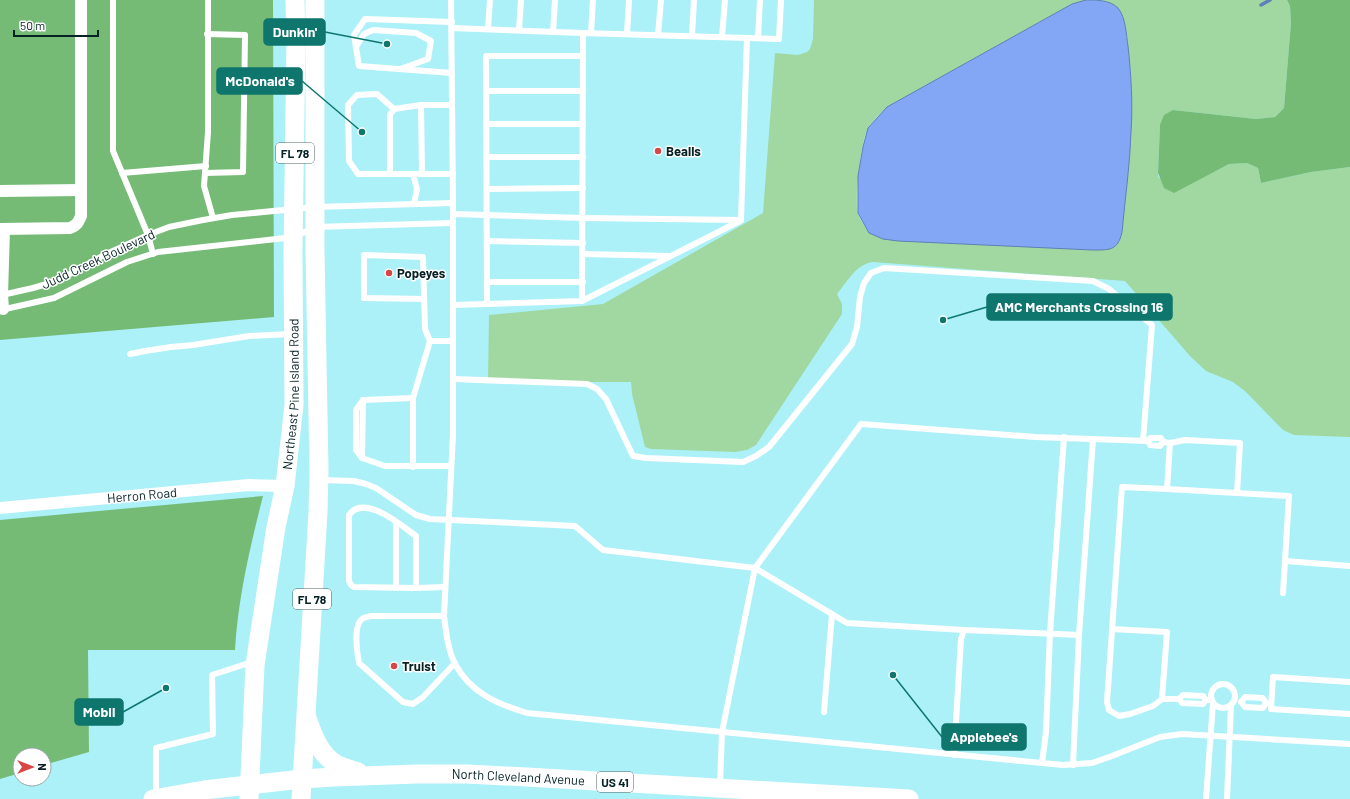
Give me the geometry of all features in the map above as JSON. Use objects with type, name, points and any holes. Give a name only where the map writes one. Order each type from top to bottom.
[{"type":"main road","name":"Northeast Pine Island Road","points":[[249,792],[256,661],[275,535],[285,486],[294,405],[295,0]]},
{"type":"main road","name":"Northeast Pine Island Road","points":[[302,779],[318,512],[315,227],[315,0]]},
{"type":"main road","points":[[306,713],[314,738],[324,754],[336,764],[367,776]]},
{"type":"main road","name":"North Cleveland Avenue","points":[[154,799],[204,790],[249,792],[302,779],[417,774],[467,774],[715,793],[840,795],[909,799]]},
{"type":"main road","name":"FL 78","points":[[301,799],[302,779]]},
{"type":"main road","points":[[788,799],[840,795]]},
{"type":"street","points":[[2,310],[2,229],[70,228],[78,223],[81,216],[81,0]]},
{"type":"street","points":[[0,191],[81,190]]},
{"type":"street","name":"Herron Road","points":[[0,508],[249,485],[285,486]]},
{"type":"lane","points":[[113,0],[113,150],[148,234],[153,254]]},
{"type":"lane","points":[[208,0],[208,132],[204,186],[214,218]]},
{"type":"lane","points":[[451,0],[453,434],[444,616],[448,642],[455,663],[469,683],[486,696],[504,706],[526,713],[1063,765],[1092,763],[1160,737],[1182,734],[1350,744]]},
{"type":"lane","points":[[488,29],[490,0]]},
{"type":"lane","points":[[519,30],[521,0]]},
{"type":"lane","points":[[553,32],[555,0]]},
{"type":"lane","points":[[591,33],[593,0]]},
{"type":"lane","points":[[627,34],[629,0]]},
{"type":"lane","points":[[658,35],[661,0]]},
{"type":"lane","points":[[692,36],[694,0]]},
{"type":"lane","points":[[722,37],[725,0]]},
{"type":"lane","points":[[758,38],[760,0]]},
{"type":"lane","points":[[452,73],[359,66],[354,35],[366,19],[488,29],[779,39],[781,0]]},
{"type":"lane","points":[[356,47],[364,34],[373,30],[416,33],[431,41],[428,59],[402,69]]},
{"type":"lane","points":[[582,301],[583,33]]},
{"type":"lane","points":[[122,173],[205,170],[243,172],[245,35],[207,34]]},
{"type":"lane","points":[[741,220],[747,38]]},
{"type":"lane","points":[[487,304],[486,56],[583,56]]},
{"type":"lane","points":[[486,92],[583,91]]},
{"type":"lane","points":[[394,109],[377,94],[357,94],[348,105],[349,161],[358,174],[453,174]]},
{"type":"lane","points":[[390,174],[390,115],[394,109],[421,104],[452,105]]},
{"type":"lane","points":[[421,104],[422,174]]},
{"type":"lane","points":[[486,124],[583,124]]},
{"type":"lane","points":[[487,157],[583,157]]},
{"type":"lane","points":[[413,174],[417,189],[414,204]]},
{"type":"lane","points":[[487,189],[583,188]]},
{"type":"lane","name":"Judd Creek Boulevard","points":[[1,295],[33,288],[70,274],[104,255],[148,234],[169,227],[214,218],[315,207],[453,203]]},
{"type":"lane","points":[[453,214],[583,218],[741,220]]},
{"type":"lane","points":[[453,305],[582,301],[741,220]]},
{"type":"lane","points":[[315,227],[453,223]]},
{"type":"lane","name":"Judd Creek Boulevard","points":[[2,310],[54,298],[127,262],[153,254],[294,237],[315,227]]},
{"type":"lane","points":[[487,241],[583,243]]},
{"type":"lane","points":[[583,254],[671,256]]},
{"type":"lane","points":[[413,467],[413,398],[430,341],[425,329],[423,257],[364,255],[364,298],[424,299]]},
{"type":"lane","points":[[453,379],[587,384],[597,389],[606,399],[633,456],[646,458],[743,462],[769,448],[852,344],[858,327],[860,297],[864,283],[870,272],[884,268],[1093,281],[1109,289],[1152,325],[1145,441]]},
{"type":"lane","points":[[487,282],[583,282]]},
{"type":"lane","points":[[130,354],[249,336],[294,334]]},
{"type":"lane","points":[[430,341],[453,341]]},
{"type":"lane","points":[[413,398],[363,400],[356,410],[356,450],[362,458],[385,466],[451,466]]},
{"type":"lane","points":[[715,793],[722,732],[755,568],[861,424],[1035,437],[1145,441],[1150,438],[1161,438],[1167,443],[1185,440],[1240,443],[1237,493]]},
{"type":"lane","points":[[1042,763],[1046,732],[1050,633],[1064,438]]},
{"type":"lane","points":[[1073,764],[1078,634],[1093,439]]},
{"type":"lane","points":[[1167,443],[1167,489]]},
{"type":"lane","points":[[318,480],[354,481],[366,484],[376,488],[416,515],[430,519],[575,526],[603,550],[755,568],[847,623],[964,630],[1078,634]]},
{"type":"lane","points":[[1206,799],[1210,736],[1210,701],[1212,692],[1217,686],[1224,684],[1231,687],[1234,690],[1235,698],[1228,707],[1220,708],[1210,701],[1204,696],[1183,695],[1180,699],[1162,699],[1153,706],[1130,714],[1119,716],[1109,710],[1107,702],[1122,487],[1289,496],[1283,592]]},
{"type":"lane","points":[[416,588],[416,536],[378,511],[367,508],[353,510],[349,515],[349,581],[351,585],[354,587],[396,588],[416,588],[445,587]]},
{"type":"lane","points":[[396,522],[396,588]]},
{"type":"lane","points":[[1285,561],[1350,566]]},
{"type":"lane","points":[[824,712],[832,614]]},
{"type":"lane","points":[[444,616],[371,616],[362,619],[358,625],[356,644],[359,663],[402,702],[413,704],[423,697],[455,663]]},
{"type":"lane","points":[[1112,629],[1167,632],[1162,699]]},
{"type":"lane","points":[[954,755],[961,639],[964,630]]},
{"type":"lane","points":[[154,799],[156,748],[213,734],[212,675],[256,661]]},
{"type":"lane","points":[[1242,702],[1245,707],[1262,708],[1269,703],[1273,677],[1350,682]]},
{"type":"lane","points":[[1242,702],[1245,697],[1264,698],[1272,709],[1350,714]]},
{"type":"lane","points":[[1232,703],[1242,702]]},
{"type":"lane","points":[[1227,799],[1232,703]]},
{"type":"green space","points":[[0,0],[273,0],[274,317],[0,340]]},
{"type":"green space","points":[[814,0],[1092,0],[1072,4],[887,107],[872,122],[865,135],[857,196],[858,214],[869,233],[1131,131],[1131,73],[1126,35],[1108,2],[1099,0],[1287,0],[1290,6],[1291,23],[1284,108],[1275,117],[1256,119],[1173,110],[1160,125],[1158,177],[1174,192],[1229,164],[1247,163],[1258,168],[1261,183],[1311,172],[1350,167],[1350,437],[1294,435],[1283,430],[1245,391],[1233,382],[1206,371],[1190,356],[1125,281],[873,262],[867,263],[857,270],[837,294],[842,304],[842,314],[756,445],[747,450],[735,452],[651,449],[645,447],[632,394],[631,382],[488,382],[489,315],[603,304],[763,213],[775,53],[798,55],[807,52],[810,49],[813,39]]},
{"type":"green space","points":[[1287,0],[1350,0],[1350,167],[1311,172],[1261,183],[1258,168],[1247,163],[1229,164],[1174,193],[1164,188],[1158,173],[1160,125],[1164,115],[1173,110],[1256,119],[1275,117],[1284,108],[1291,23],[1290,6]]},
{"type":"green space","points":[[263,496],[249,553],[239,611],[235,650],[88,650],[89,752],[52,763],[52,747],[12,747],[12,775],[0,779],[0,520]]},
{"type":"water","points":[[1086,0],[1099,0],[1111,3],[1118,8],[1124,21],[1128,46],[1131,78],[1132,121],[1129,169],[1122,232],[1118,243],[1112,248],[1092,250],[898,241],[883,239],[869,233],[858,213],[858,176],[868,128],[887,107],[1072,4]]},
{"type":"waterway","points":[[1261,5],[1270,0]]},
{"type":"place","name":"Dunkin'","points":[[387,44]]},
{"type":"place","name":"McDonald's","points":[[362,132]]},
{"type":"place","name":"Bealls","points":[[658,151]]},
{"type":"place","name":"Popeyes","points":[[389,273]]},
{"type":"place","name":"AMC Merchants Crossing 16","points":[[943,320]]},
{"type":"place","name":"Truist","points":[[394,666]]},
{"type":"place","name":"Applebee's","points":[[893,675]]},
{"type":"place","name":"Mobil","points":[[166,688]]}]
